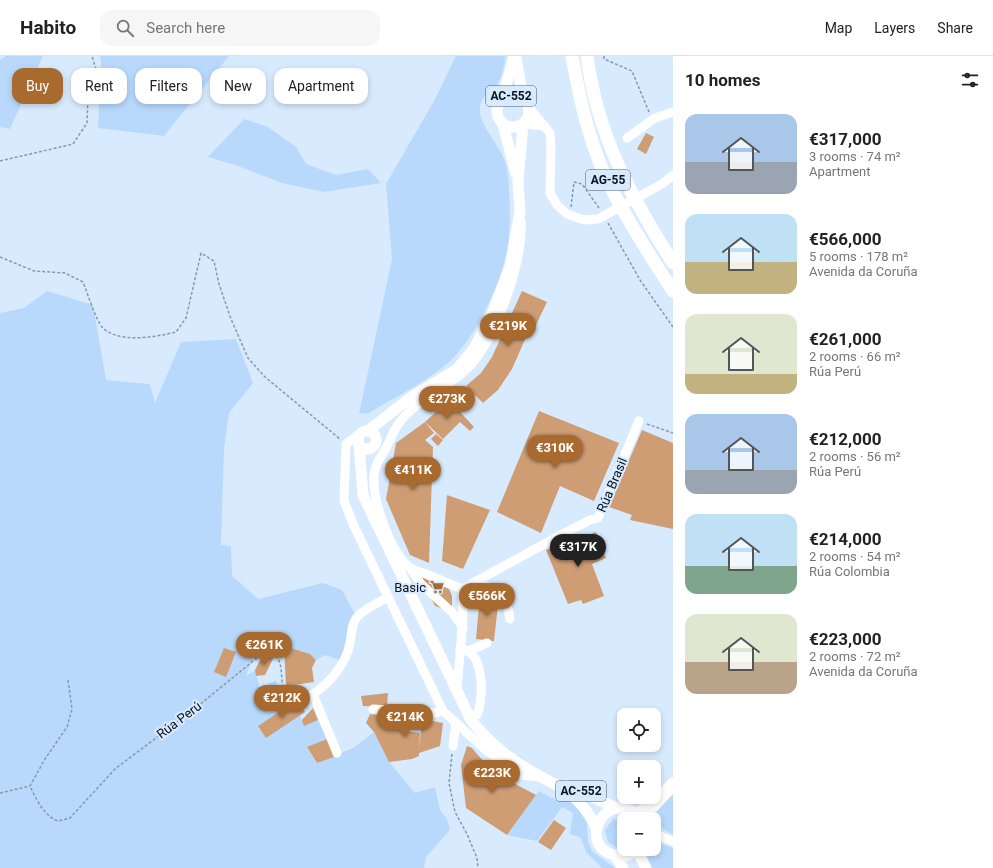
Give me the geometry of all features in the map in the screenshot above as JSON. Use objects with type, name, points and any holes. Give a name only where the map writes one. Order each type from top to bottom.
[{"type":"highway","name":"AG-55","points":[[572,56],[578,93],[591,138],[612,191],[673,291]]},
{"type":"highway","name":"AG-55","points":[[587,56],[596,103],[609,147],[627,186],[673,263]]},
{"type":"highway","points":[[644,812],[673,784]]},
{"type":"main road","name":"AC-552","points":[[515,56],[528,116],[523,124],[518,182],[520,210],[510,267],[492,314],[473,350],[456,370],[410,398],[366,439],[365,499],[456,693],[471,720],[481,733],[503,753],[525,768],[544,777],[572,787],[617,808],[630,810],[632,812]]},
{"type":"main road","name":"AC-552","points":[[515,56],[505,89],[497,107],[498,117],[503,124],[518,182]]},
{"type":"main road","name":"AC-552","points":[[497,107],[500,102],[508,96],[513,95],[525,102]]},
{"type":"main road","name":"AC-552","points":[[503,124],[511,127],[523,124]]},
{"type":"main road","name":"AC-552","points":[[544,777],[572,794],[583,805],[596,827],[596,834],[602,848],[615,856],[622,868]]},
{"type":"main road","name":"AC-552","points":[[596,827],[604,814],[617,808]]},
{"type":"main road","points":[[640,856],[646,868]]},
{"type":"street","points":[[525,102],[550,133],[550,193],[557,205],[567,214],[584,220],[598,219],[662,184],[673,175]]},
{"type":"street","points":[[627,138],[655,118],[673,112]]},
{"type":"street","points":[[523,124],[544,126]]},
{"type":"street","points":[[396,550],[388,535],[375,491],[374,475],[378,459],[386,448],[393,431],[404,416],[416,405],[468,367],[482,349],[500,312],[518,262],[522,234],[520,210]]},
{"type":"street","name":"Rúa Brasil","points":[[462,589],[564,533],[590,520],[598,518],[639,421]]},
{"type":"street","points":[[366,439],[346,444],[344,501],[354,526],[443,711],[488,752],[522,775],[544,777]]},
{"type":"street","points":[[365,499],[396,550],[421,584],[453,613],[462,628]]},
{"type":"street","points":[[409,567],[462,589],[462,628],[464,650],[456,693]]},
{"type":"street","points":[[474,583],[501,592],[508,602],[510,619]]},
{"type":"street","points":[[337,753],[313,694],[323,687],[344,661],[350,644],[352,626],[358,616],[388,597]]},
{"type":"street","points":[[464,650],[487,643]]},
{"type":"street","points":[[464,650],[476,658],[482,682],[480,708],[477,715]]},
{"type":"street","points":[[373,709],[437,713],[443,711]]},
{"type":"street","points":[[453,746],[456,723]]},
{"type":"street","points":[[661,837],[673,841]]},
{"type":"path","points":[[0,161],[73,144],[87,123],[88,96],[96,69],[92,56]]},
{"type":"path","points":[[604,56],[604,59],[609,62],[632,71],[644,102],[651,114]]},
{"type":"path","points":[[567,214],[572,203],[574,182],[582,184],[599,208]]},
{"type":"path","points":[[607,222],[640,280],[673,328]]},
{"type":"path","points":[[0,257],[34,271],[64,274],[83,282],[102,327],[114,336],[154,338],[176,332],[186,318],[201,253],[214,261],[219,284],[231,319],[248,358],[265,378],[346,444]]},
{"type":"path","points":[[639,421],[673,433]]},
{"type":"path","name":"Rúa Perú","points":[[30,786],[38,801],[54,820],[64,820],[70,818],[115,770],[193,710],[263,653],[268,651],[277,656],[281,668],[284,690],[295,694],[313,694]]},
{"type":"path","points":[[0,793],[30,786],[45,759],[67,727],[72,709],[68,680]]},
{"type":"path","points":[[453,746],[449,783],[455,812],[467,834],[477,858],[478,868]]},
{"type":"shaded area","points":[[6,56],[43,56],[38,68],[12,68],[12,104],[21,104],[10,129],[0,127],[0,60]]},
{"type":"shaded area","points":[[100,56],[229,56],[219,68],[210,68],[210,79],[202,89],[202,68],[135,68],[135,104],[190,104],[164,136],[98,128],[99,104],[127,104],[127,68],[101,68]]},
{"type":"shaded area","points":[[456,56],[505,56],[503,71],[499,82],[481,102],[480,114],[486,129],[505,161],[507,169],[510,217],[508,245],[505,260],[494,292],[478,324],[458,352],[448,363],[420,383],[369,413],[359,414],[392,259],[386,184],[434,101]]},
{"type":"shaded area","points":[[244,119],[268,127],[296,147],[306,164],[336,175],[368,169],[381,183],[324,192],[282,183],[238,166],[208,157]]},
{"type":"shaded area","points":[[47,291],[93,305],[106,380],[150,384],[155,403],[181,342],[236,339],[253,383],[229,413],[224,449],[221,545],[231,546],[232,576],[258,599],[323,583],[342,590],[355,614],[349,622],[347,640],[340,660],[325,655],[316,660],[310,654],[272,643],[255,653],[246,676],[255,670],[260,689],[276,680],[280,696],[288,706],[258,726],[300,715],[304,725],[318,720],[327,739],[307,748],[317,763],[353,748],[374,732],[389,762],[415,793],[435,787],[440,810],[447,819],[450,830],[426,857],[424,868],[0,868],[0,313],[24,308]]},
{"type":"shaded area","points":[[539,791],[558,801],[571,798],[580,809],[587,823],[588,842],[592,851],[615,868],[602,868],[586,852],[581,838],[570,834],[573,813],[562,807],[537,841],[507,835]]},
{"type":"shaded area","points":[[673,792],[673,835],[661,827],[661,812],[652,812]]},
{"type":"shaded area","points":[[617,818],[617,847],[608,842],[605,830],[613,819]]},
{"type":"shaded area","points":[[661,844],[673,848],[673,868],[651,868],[646,856],[661,856]]},
{"type":"building","points":[[646,133],[654,137],[646,154],[637,149]]},
{"type":"building","points":[[522,291],[547,302],[534,329],[530,328],[512,369],[498,390],[483,403],[466,386],[481,373],[492,357]]},
{"type":"building","points":[[449,400],[474,427],[470,431],[460,422],[443,439],[425,422]]},
{"type":"building","points":[[539,411],[619,443],[594,501],[560,486],[541,533],[497,512]]},
{"type":"building","points":[[425,422],[434,433],[425,440],[433,447],[429,563],[410,555],[386,499],[396,443]]},
{"type":"building","points":[[642,430],[673,443],[673,529],[630,520],[632,515],[609,507]]},
{"type":"building","points":[[436,434],[443,440],[438,446],[431,439]]},
{"type":"building","points":[[447,495],[490,510],[463,569],[442,561]]},
{"type":"building","points":[[596,532],[606,558],[592,564],[604,596],[583,604],[581,600],[568,604],[546,550]]},
{"type":"building","points":[[420,576],[449,589],[452,596],[452,612],[435,606]]},
{"type":"building","points":[[480,594],[499,596],[494,641],[476,639]]},
{"type":"building","points":[[284,646],[310,654],[316,660],[312,668],[314,682],[286,686]]},
{"type":"building","points":[[224,648],[236,652],[226,677],[214,672]]},
{"type":"building","points":[[271,655],[273,659],[265,675],[256,676],[255,670],[259,662],[265,656]]},
{"type":"building","points":[[388,693],[387,707],[363,706],[361,696]]},
{"type":"building","points":[[297,700],[305,712],[266,738],[258,726]]},
{"type":"building","points":[[313,708],[318,720],[304,726],[302,720]]},
{"type":"building","points":[[370,714],[387,716],[386,723],[404,724],[405,731],[420,733],[419,751],[422,719],[443,723],[440,746],[419,753],[419,756],[412,759],[389,762],[374,732],[366,723]]},
{"type":"building","points":[[327,739],[334,757],[317,763],[307,747]]},
{"type":"building","points":[[467,746],[472,748],[484,762],[504,778],[536,795],[507,835],[466,808],[461,765]]},
{"type":"building","points":[[554,820],[566,828],[551,850],[538,842]]},
{"type":"place","name":"Basic","points":[[437,587]]}]
